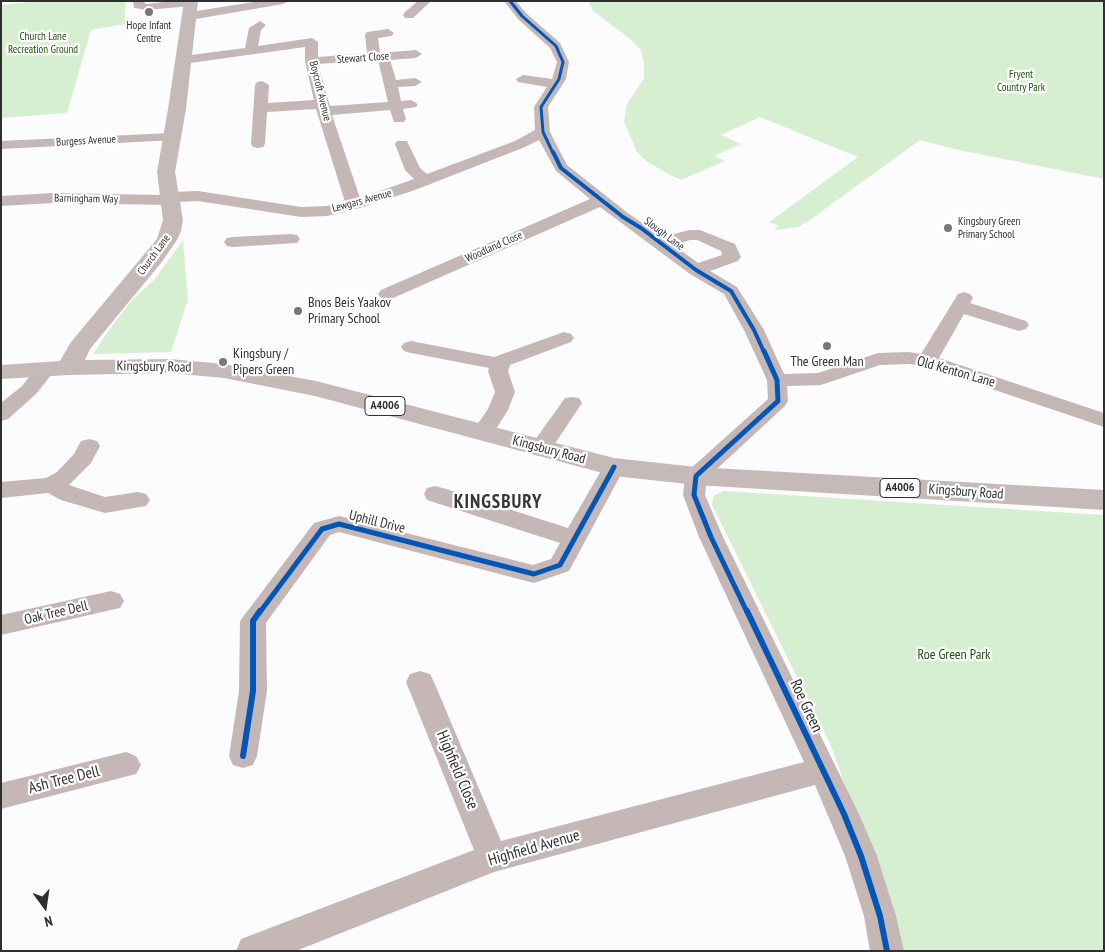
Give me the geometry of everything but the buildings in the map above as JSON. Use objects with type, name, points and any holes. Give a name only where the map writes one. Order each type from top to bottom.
[{"type":"main road","name":"Church Lane","points":[[57,369],[79,347],[167,240],[173,220],[166,172],[177,109],[190,7]]},
{"type":"main road","name":"Kingsbury Road","points":[[1,372],[170,366],[224,371],[316,389],[614,467],[696,476],[1104,500]]},
{"type":"street","points":[[139,1],[138,6],[147,7],[190,7],[283,1]]},
{"type":"street","points":[[409,15],[425,1]]},
{"type":"street","name":"Slough Lane","points":[[510,1],[522,16],[556,46],[563,62],[556,84],[541,107],[541,120],[544,132],[561,168],[696,270],[731,291],[754,330],[777,380],[778,401],[696,476]]},
{"type":"street","points":[[256,54],[255,28],[260,24]]},
{"type":"street","points":[[388,33],[371,35],[390,84],[399,120]]},
{"type":"street","name":"Boycroft Avenue","points":[[183,60],[256,54],[312,42],[311,61],[323,107],[354,205]]},
{"type":"street","name":"Stewart Close","points":[[311,61],[416,54]]},
{"type":"street","points":[[523,79],[556,84]]},
{"type":"street","points":[[390,84],[415,82]]},
{"type":"street","points":[[258,144],[262,85]]},
{"type":"street","points":[[260,108],[411,104]]},
{"type":"street","name":"Lewgars Avenue","points":[[170,198],[198,196],[287,211],[317,212],[354,205],[425,181],[520,144],[544,132]]},
{"type":"street","name":"Burgess Avenue","points":[[1,145],[171,137]]},
{"type":"street","points":[[402,144],[413,170],[425,181]]},
{"type":"street","points":[[520,144],[552,149]]},
{"type":"street","name":"Barningham Way","points":[[1,201],[52,198],[170,198]]},
{"type":"street","name":"Woodland Close","points":[[387,294],[602,200]]},
{"type":"street","points":[[233,242],[292,245],[287,211]]},
{"type":"street","points":[[661,243],[689,235],[700,235],[729,248],[732,257],[696,270]]},
{"type":"street","points":[[927,361],[962,302],[1018,325]]},
{"type":"street","points":[[484,432],[498,410],[505,392],[498,371],[501,361],[564,338]]},
{"type":"street","points":[[411,347],[500,364]]},
{"type":"street","name":"Old Kenton Lane","points":[[777,380],[821,379],[878,359],[909,358],[927,361],[1104,420]]},
{"type":"street","points":[[5,407],[57,369]]},
{"type":"street","points":[[540,449],[572,403]]},
{"type":"street","points":[[2,491],[51,485],[65,477],[84,458],[89,446]]},
{"type":"street","name":"Uphill Drive","points":[[243,756],[253,691],[253,621],[322,529],[339,524],[534,574],[560,565],[614,467]]},
{"type":"street","name":"Roe Green","points":[[696,476],[694,495],[711,537],[844,814],[861,856],[880,916],[887,951]]},
{"type":"street","points":[[51,485],[69,494],[105,505],[138,500]]},
{"type":"street","points":[[435,494],[574,539]]},
{"type":"street","name":"Oak Tree Dell","points":[[1,625],[111,601]]},
{"type":"street","name":"Highfield Close","points":[[420,682],[493,858]]},
{"type":"street","name":"Ash Tree Dell","points":[[1,796],[126,765]]},
{"type":"street","name":"Highfield Avenue","points":[[253,951],[493,858],[823,770]]},
{"type":"green space","name":"Church Lane Recreation Ground","points":[[39,1],[125,1],[125,24],[91,30],[67,113],[1,118],[1,5]]},
{"type":"green space","name":"Fryent Country Park","points":[[588,1],[1104,1],[1104,179],[954,149],[920,140],[807,222],[798,227],[776,230],[775,228],[779,226],[769,222],[858,157],[760,117],[721,135],[741,144],[714,156],[725,161],[681,180],[670,175],[646,161],[637,152],[624,122],[627,104],[644,78],[641,50],[630,39],[593,11]]},
{"type":"green space","points":[[183,240],[188,300],[171,352],[93,354],[133,299],[154,280]]},
{"type":"green space","name":"Roe Green Park","points":[[723,491],[1104,515],[1104,951],[902,951],[892,917],[831,746],[712,505],[713,496]]},
{"type":"cycle path","points":[[510,1],[522,16],[556,46],[563,62],[559,79],[541,107],[543,132],[561,168],[623,217],[641,228],[696,270],[731,291],[754,330],[777,380],[778,401],[696,476],[694,495],[711,537],[844,814],[861,856],[880,916],[887,951]]},
{"type":"cycle path","points":[[243,756],[253,691],[253,621],[322,529],[339,524],[534,574],[560,565],[614,467]]},
{"type":"place","name":"Hope Infant Centre","points":[[149,12]]},
{"type":"place","name":"Kingsbury Green Primary School","points":[[948,228]]},
{"type":"place","name":"Bnos Beis Yaakov Primary School","points":[[298,311]]},
{"type":"place","name":"The Green Man","points":[[827,346]]},
{"type":"place","name":"Kingsbury / Pipers Green","points":[[223,362]]},
{"type":"district","name":"KINGSBURY","points":[[498,503]]}]
